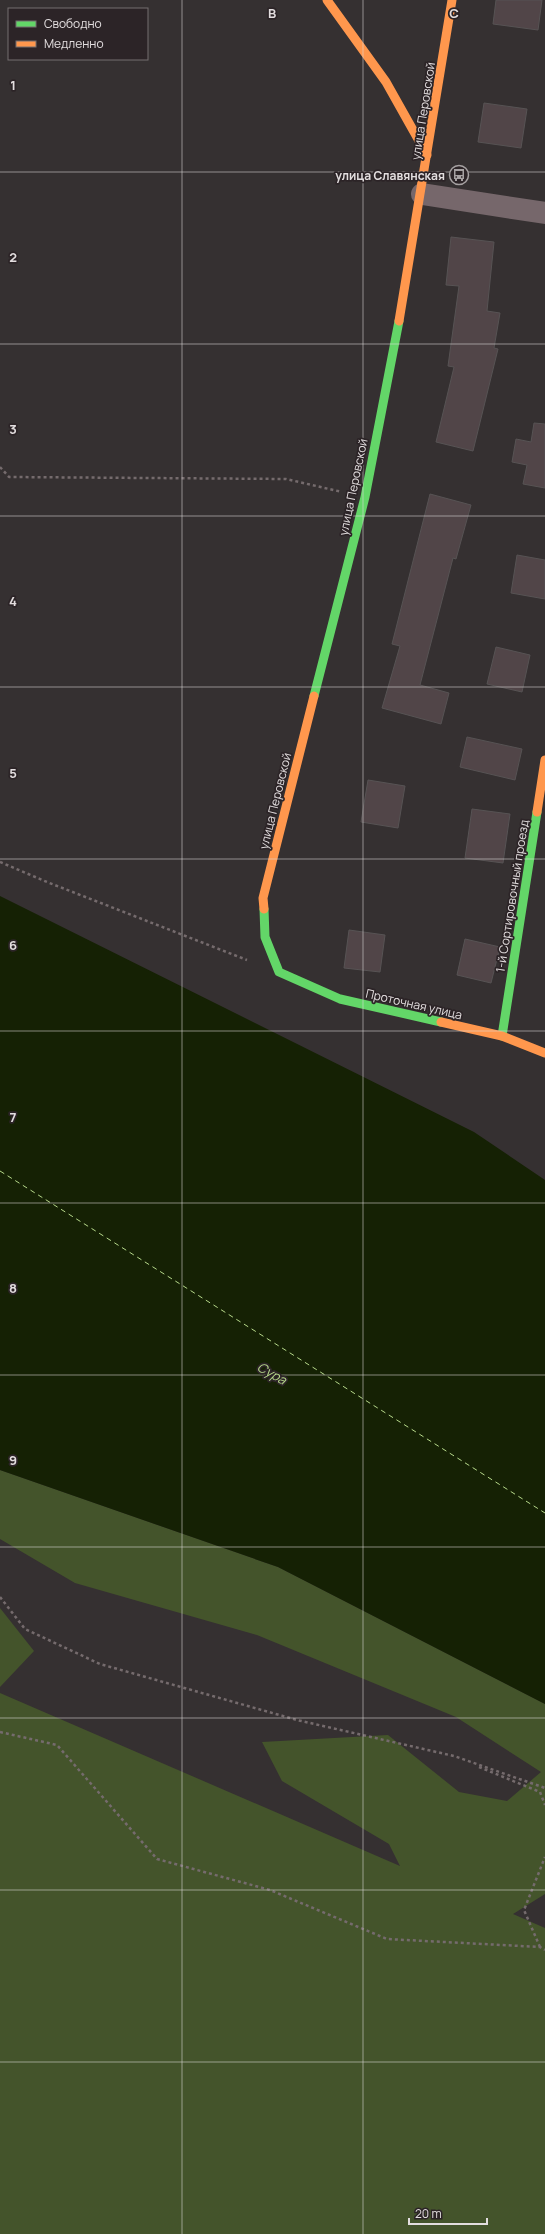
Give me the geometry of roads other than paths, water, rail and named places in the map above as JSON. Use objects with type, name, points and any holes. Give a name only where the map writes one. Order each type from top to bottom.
[{"type":"main road","points":[[327,0],[386,82],[428,155]]},
{"type":"main road","name":"улица Перовской","points":[[279,972],[264,937],[263,898],[365,497],[407,282],[452,0]]},
{"type":"main road","name":"1-й Сортировочный проезд","points":[[502,1036],[545,760]]},
{"type":"main road","name":"Проточная улица","points":[[279,972],[340,999],[502,1036],[545,1054]]},
{"type":"street","points":[[422,194],[545,212]]},
{"type":"water","name":"Сура","points":[[0,896],[474,1132],[545,1180],[545,1704],[278,1567],[0,1470]]},
{"type":"place","name":"улица Славянская","points":[[459,175]]}]
